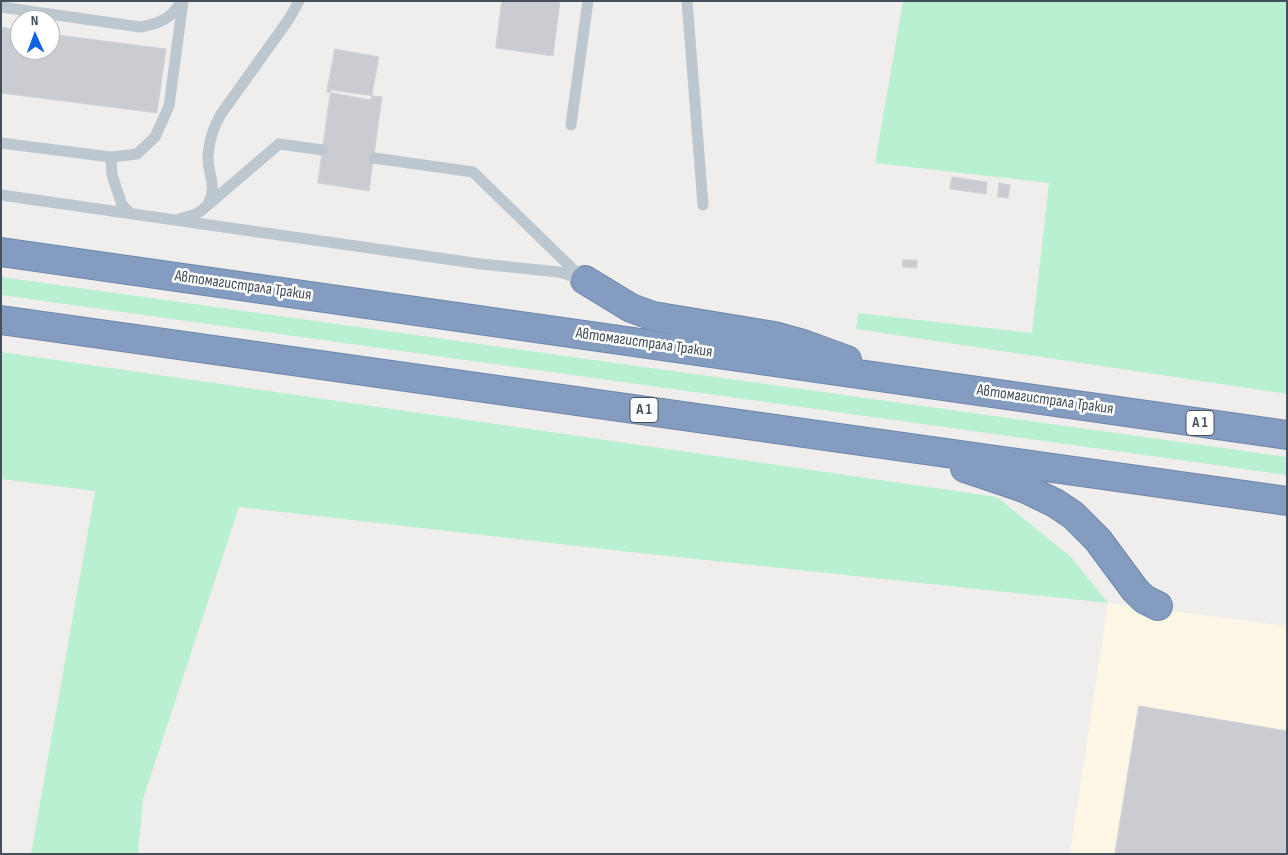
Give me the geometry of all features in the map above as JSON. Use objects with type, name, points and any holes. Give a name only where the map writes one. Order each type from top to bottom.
[{"type":"highway","name":"Автомагистрала Тракия","points":[[1,252],[1287,435]]},
{"type":"highway","points":[[585,280],[632,308],[653,316],[781,338],[900,379]]},
{"type":"highway","name":"A 1","points":[[1,320],[1287,501]]},
{"type":"highway","points":[[904,447],[1024,488],[1055,503],[1074,515],[1087,527],[1135,590],[1144,599],[1158,606]]},
{"type":"lane","points":[[1,7],[140,26],[168,19],[182,1]]},
{"type":"lane","points":[[1,143],[111,157],[137,154],[155,137],[169,106],[182,1]]},
{"type":"lane","points":[[208,204],[213,194],[208,155],[214,126],[289,19],[299,1]]},
{"type":"lane","points":[[571,125],[588,1]]},
{"type":"lane","points":[[687,1],[703,205]]},
{"type":"lane","points":[[169,220],[196,214],[280,144],[322,150]]},
{"type":"lane","points":[[111,157],[112,175],[122,205],[131,214]]},
{"type":"lane","points":[[374,158],[474,172],[585,280]]},
{"type":"lane","points":[[1,195],[481,264],[539,269],[559,272],[585,280]]},
{"type":"shaded area","points":[[1108,603],[1287,626],[1287,854],[1070,854]]},
{"type":"green space","points":[[903,1],[1287,1],[1287,394],[856,329],[858,313],[1032,333],[1049,183],[875,163]]},
{"type":"green space","points":[[1,277],[1287,457],[1287,475],[1,295]]},
{"type":"green space","points":[[1,352],[997,497],[1071,557],[1108,603],[621,551],[239,507],[143,799],[138,854],[31,854],[95,491],[1,479]]},
{"type":"building","points":[[502,1],[560,1],[553,56],[496,48]]},
{"type":"building","points":[[1,27],[10,28],[10,60],[60,60],[60,35],[166,49],[157,113],[1,93]]},
{"type":"building","points":[[335,49],[379,57],[371,100],[327,92]]},
{"type":"building","points":[[331,90],[382,97],[369,191],[318,183]]},
{"type":"building","points":[[952,177],[987,182],[986,194],[950,189]]},
{"type":"building","points":[[999,183],[1010,185],[1008,198],[998,197]]},
{"type":"building","points":[[903,260],[917,260],[917,268],[903,267]]},
{"type":"building","points":[[1139,706],[1287,731],[1287,854],[1115,854]]}]
